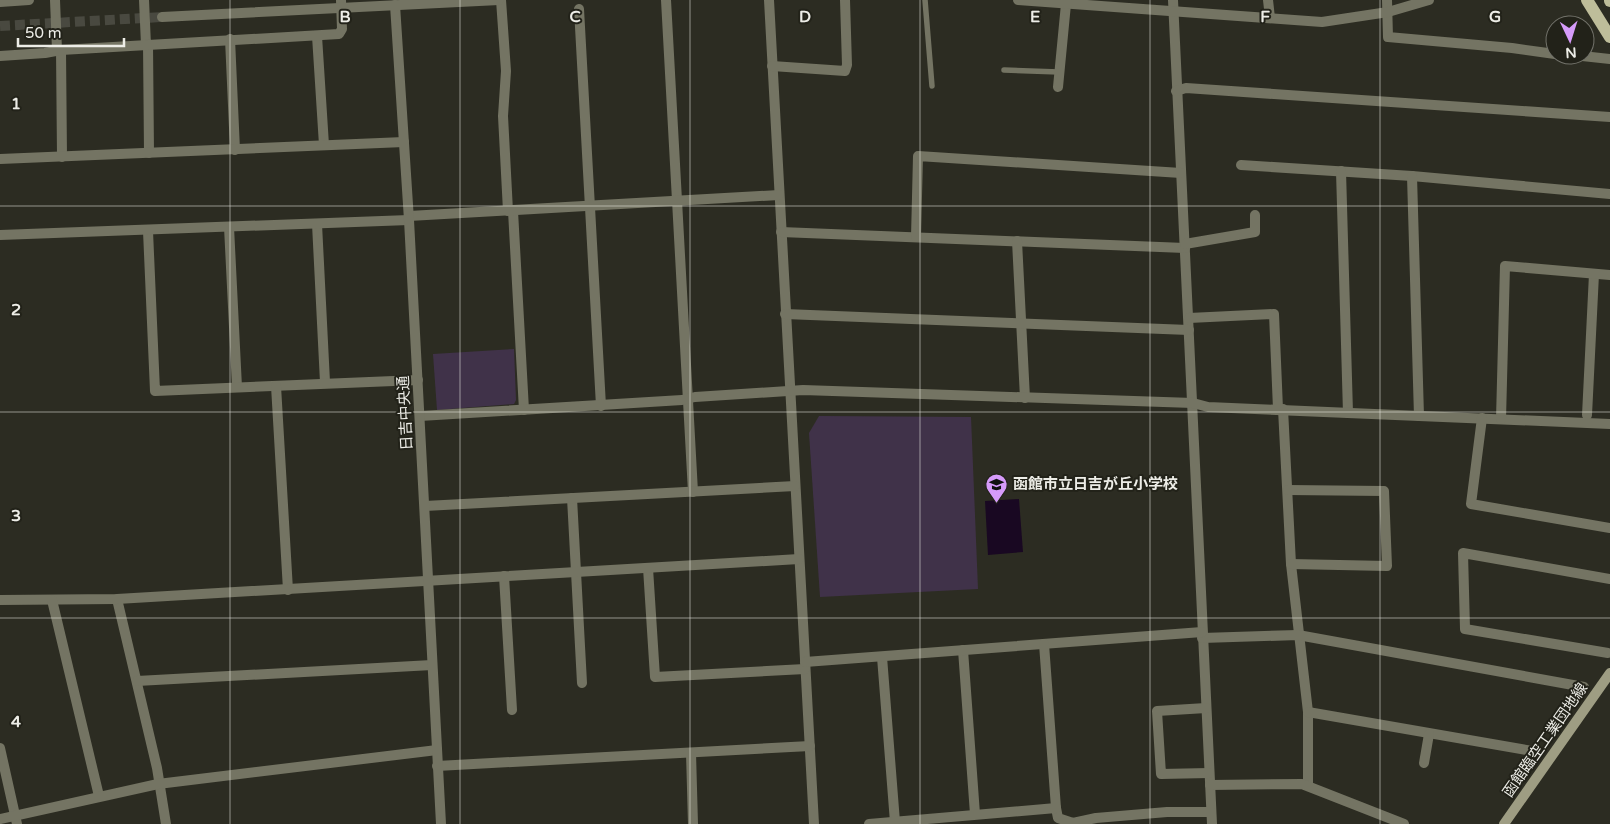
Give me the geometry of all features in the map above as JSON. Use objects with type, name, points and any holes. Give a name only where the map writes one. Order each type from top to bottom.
[{"type":"main road","points":[[1586,0],[1610,37]]},
{"type":"main road","name":"函館臨空工業団地線","points":[[1504,824],[1610,673]]},
{"type":"street","points":[[0,2],[29,0]]},
{"type":"street","points":[[55,0],[59,50],[62,157]]},
{"type":"street","points":[[144,0],[147,44],[149,153]]},
{"type":"street","points":[[162,17],[341,3],[500,0],[506,72],[503,116],[524,410]]},
{"type":"street","points":[[666,0],[693,492]]},
{"type":"street","points":[[769,0],[814,824]]},
{"type":"street","points":[[772,66],[845,71],[848,65],[845,0]]},
{"type":"street","points":[[1018,0],[1322,22],[1388,12],[1429,0]]},
{"type":"street","points":[[1173,0],[1193,403],[1191,417],[1212,824]]},
{"type":"street","points":[[1268,0],[1270,18]]},
{"type":"street","points":[[1387,0],[1388,38],[1512,48],[1545,53]]},
{"type":"street","points":[[0,56],[147,44],[339,34],[342,29],[341,3]]},
{"type":"street","name":"日吉中央通","points":[[395,3],[409,218],[441,824]]},
{"type":"street","points":[[1058,87],[1066,4]]},
{"type":"street","points":[[579,9],[601,406]]},
{"type":"street","points":[[317,36],[324,146]]},
{"type":"street","points":[[230,39],[235,150]]},
{"type":"street","points":[[1595,57],[1610,59]]},
{"type":"street","points":[[1176,90],[1186,88],[1289,94],[1610,117]]},
{"type":"street","points":[[0,159],[404,142]]},
{"type":"street","points":[[916,237],[918,156],[1181,173]]},
{"type":"street","points":[[1241,165],[1412,176],[1610,194]]},
{"type":"street","points":[[1342,171],[1348,413]]},
{"type":"street","points":[[1412,176],[1419,416]]},
{"type":"street","points":[[0,235],[317,224],[779,196]]},
{"type":"street","points":[[781,232],[1185,246],[1255,232],[1255,215]]},
{"type":"street","points":[[317,224],[325,382]]},
{"type":"street","points":[[229,227],[237,387]]},
{"type":"street","points":[[148,231],[156,391],[325,382],[418,380]]},
{"type":"street","points":[[1017,241],[1025,398]]},
{"type":"street","points":[[1501,419],[1505,266],[1610,275]]},
{"type":"street","points":[[1587,416],[1594,274]]},
{"type":"street","points":[[785,314],[1189,330]]},
{"type":"street","points":[[1189,318],[1274,314],[1288,490],[1291,564],[1308,712],[1308,785]]},
{"type":"street","points":[[276,386],[288,590]]},
{"type":"street","points":[[420,416],[601,406],[803,390],[1193,403],[1208,407],[1610,424]]},
{"type":"street","points":[[1482,418],[1472,504],[1610,528]]},
{"type":"street","points":[[425,506],[795,486]]},
{"type":"street","points":[[1288,490],[1384,491],[1387,566],[1291,564]]},
{"type":"street","points":[[572,498],[582,682]]},
{"type":"street","points":[[1608,653],[1465,629],[1463,553],[1610,579]]},
{"type":"street","points":[[0,600],[117,599],[799,559]]},
{"type":"street","points":[[648,568],[655,677],[1044,644],[1202,635],[1298,635],[1584,687]]},
{"type":"street","points":[[504,576],[512,710]]},
{"type":"street","points":[[117,599],[157,768],[158,784],[166,824]]},
{"type":"street","points":[[52,600],[99,796]]},
{"type":"street","points":[[1044,644],[1058,818],[1073,823],[1096,818],[1167,812],[1211,812]]},
{"type":"street","points":[[963,650],[975,814]]},
{"type":"street","points":[[882,657],[895,822]]},
{"type":"street","points":[[137,681],[432,665]]},
{"type":"street","points":[[1206,708],[1157,711],[1161,774],[1209,773]]},
{"type":"street","points":[[1308,712],[1538,752]]},
{"type":"street","points":[[1424,763],[1429,734]]},
{"type":"street","points":[[438,766],[810,746]]},
{"type":"street","points":[[0,748],[16,820]]},
{"type":"street","points":[[0,819],[16,820],[99,796],[158,784],[436,750]]},
{"type":"street","points":[[691,753],[693,824]]},
{"type":"street","points":[[1210,785],[1308,785],[1404,824]]},
{"type":"street","points":[[869,824],[1056,808]]},
{"type":"street","points":[[1006,812],[1007,824]]},
{"type":"lane","points":[[925,0],[932,86]]},
{"type":"lane","points":[[1004,70],[1059,72]]},
{"type":"shaded area","points":[[514,349],[516,400],[514,404],[437,410],[433,354]]},
{"type":"shaded area","points":[[819,416],[971,417],[978,589],[820,597],[809,433]]},
{"type":"shaded area","points":[[1019,499],[1023,552],[988,555],[985,501]]},
{"type":"tunnel","points":[[0,26],[162,17]]},
{"type":"place","name":"函館市立日吉が丘小学校","points":[[997,503]]}]
